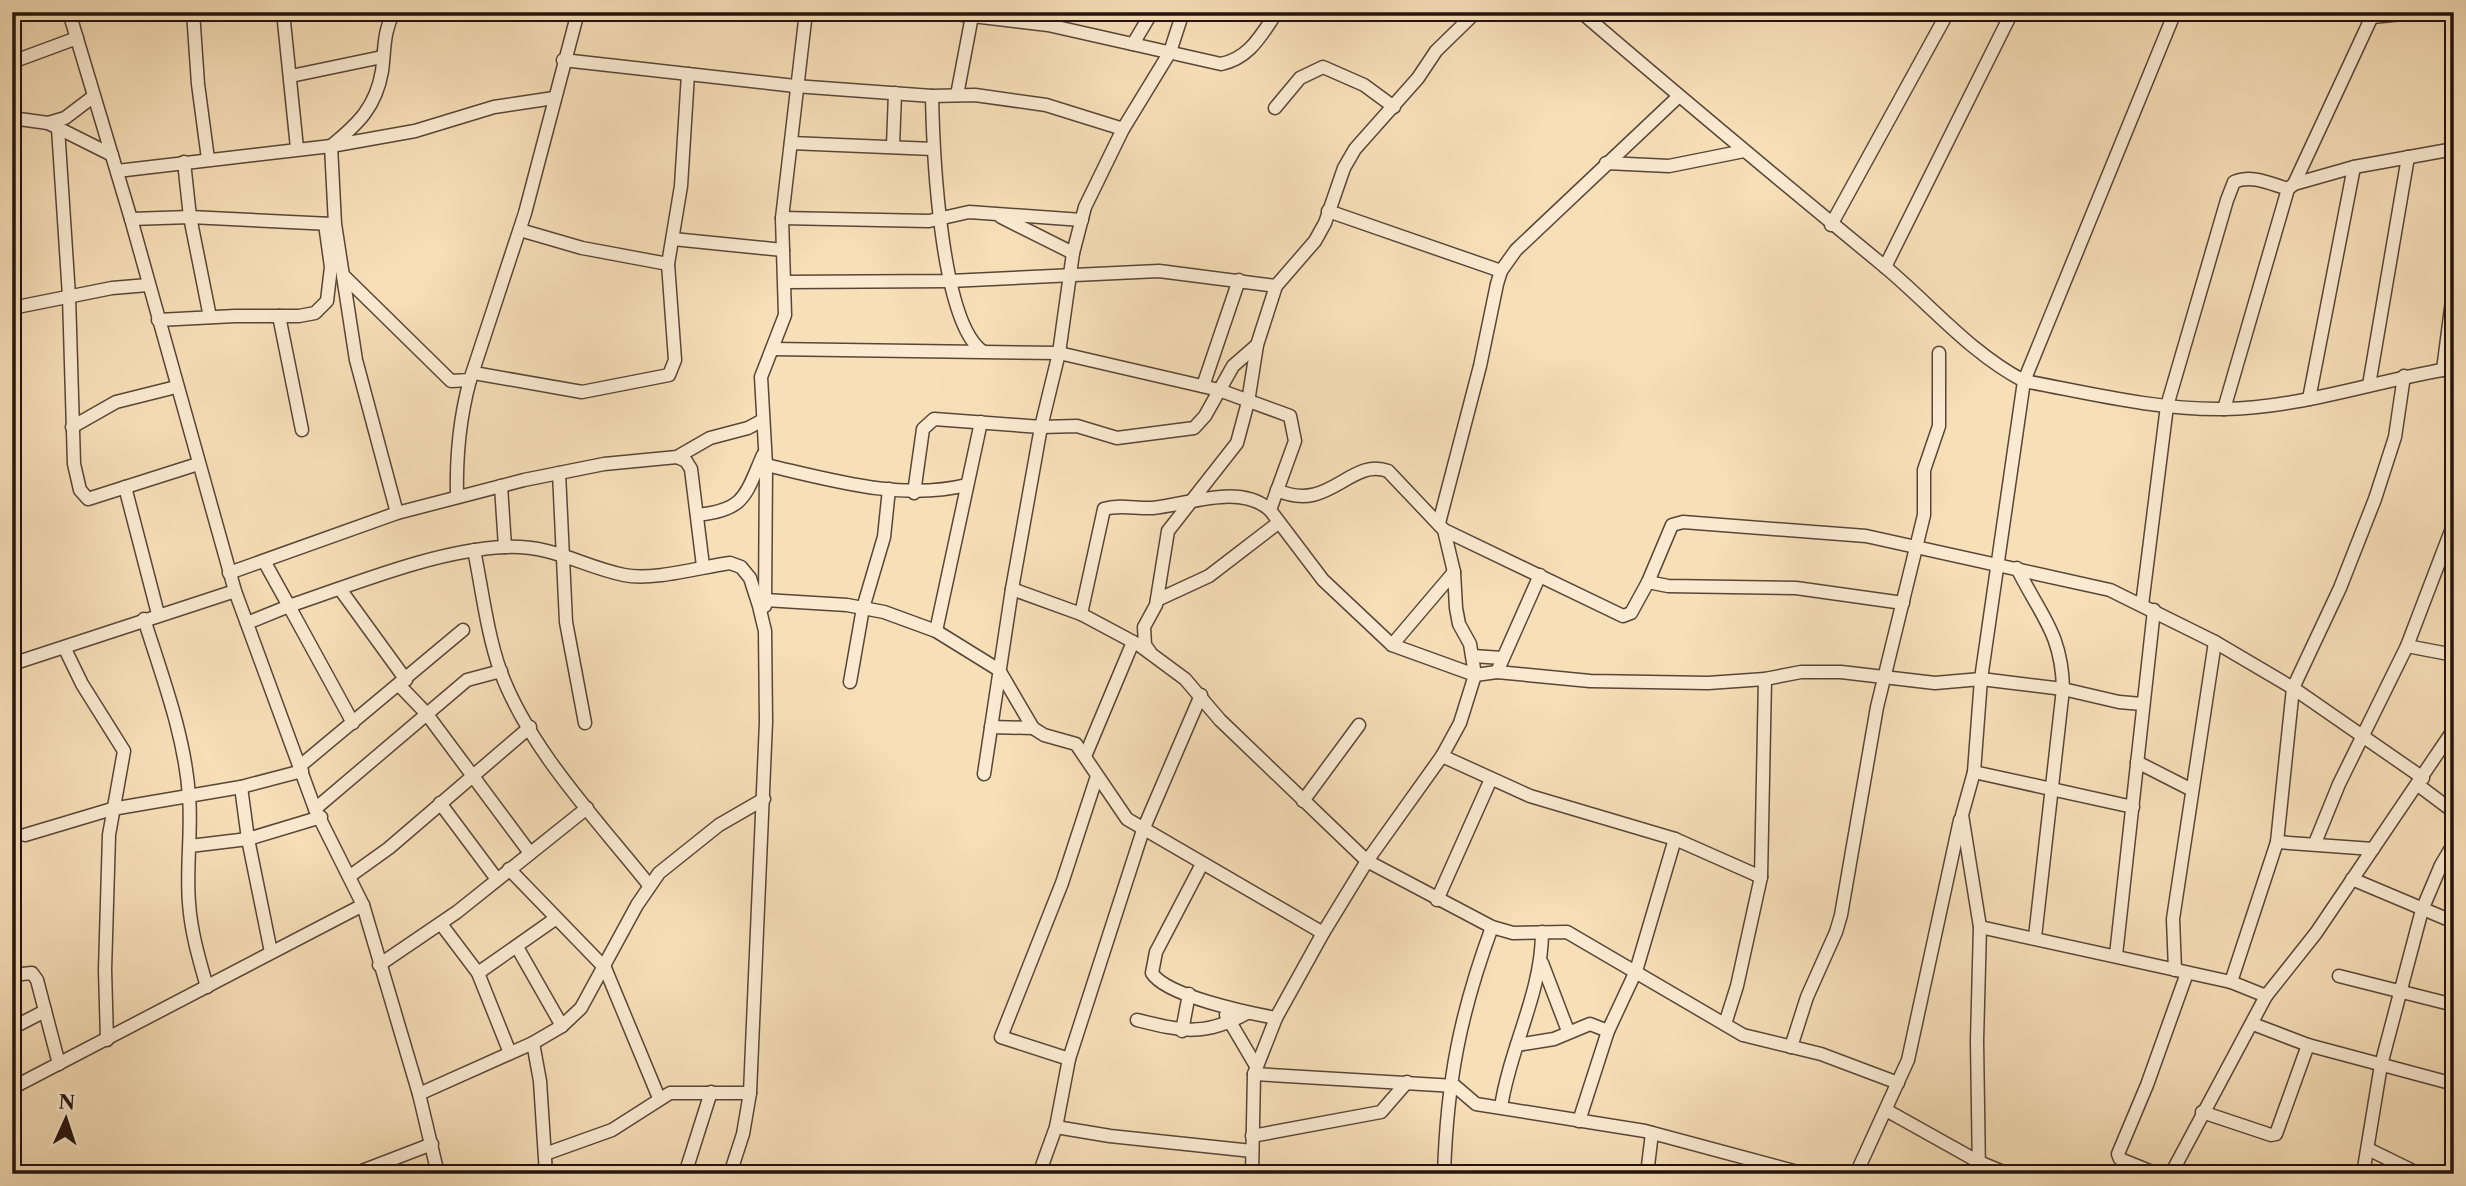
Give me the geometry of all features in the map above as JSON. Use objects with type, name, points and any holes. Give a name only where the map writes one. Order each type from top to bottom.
[{"type":"street","points":[[69,12],[131,219],[234,591],[318,813],[363,905],[419,1094],[438,1173],[478,1174]]},
{"type":"street","points":[[193,12],[198,84],[208,159]]},
{"type":"street","points":[[283,12],[297,148]]},
{"type":"street","points":[[159,320],[315,313],[327,300],[331,267],[331,146],[363,119],[382,71],[388,23],[394,12]]},
{"type":"street","points":[[457,497],[456,450],[461,412],[520,230],[577,14],[560,12]]},
{"type":"street","points":[[730,1174],[743,1134],[750,1093],[764,799],[764,457],[761,377],[785,315],[782,218],[795,86],[806,12]]},
{"type":"street","points":[[1048,26],[1053,12]]},
{"type":"street","points":[[1133,44],[1152,12]]},
{"type":"street","points":[[984,774],[1012,589],[1041,427],[1059,353],[1073,253],[1082,220],[1123,130],[1170,52],[1183,12]]},
{"type":"street","points":[[946,13],[1048,26],[1221,64],[1237,61],[1249,52],[1277,12]]},
{"type":"street","points":[[1153,655],[1145,645],[1144,627],[1157,600],[1168,531],[1231,453],[1248,402],[1257,345],[1276,286],[1303,258],[1325,223],[1344,168],[1355,149],[1394,107],[1436,51],[1476,12]]},
{"type":"street","points":[[1581,12],[1831,225],[1885,267],[1969,345],[2001,369],[2024,380],[2167,406],[2224,409],[2309,398],[2404,376],[2448,369],[2454,285]]},
{"type":"street","points":[[1831,225],[1948,12]]},
{"type":"street","points":[[1885,267],[2012,12]]},
{"type":"street","points":[[1856,1174],[1898,1083],[1914,1035],[1924,978],[1973,772],[1981,679],[2000,565],[2024,380],[2175,12]]},
{"type":"street","points":[[2224,409],[2291,186],[2373,15],[2423,12]]},
{"type":"street","points":[[957,95],[972,16]]},
{"type":"street","points":[[12,62],[77,38]]},
{"type":"street","points":[[291,76],[382,57]]},
{"type":"street","points":[[563,60],[795,86],[932,96],[957,95],[1046,105],[1123,130]]},
{"type":"street","points":[[1275,108],[1300,78],[1310,70],[1323,67],[1364,85],[1394,107]]},
{"type":"street","points":[[343,275],[451,381],[491,375],[582,392],[669,375],[675,360],[668,264],[681,186],[688,74]]},
{"type":"street","points":[[893,146],[895,93]]},
{"type":"street","points":[[53,126],[94,96]]},
{"type":"street","points":[[932,96],[933,149],[950,281],[968,337],[982,351]]},
{"type":"street","points":[[1252,1174],[1255,1070],[1276,1018],[1367,861],[1442,756],[1460,723],[1475,675],[1473,656],[1456,608],[1454,572],[1442,527],[1501,271],[1516,250],[1679,96]]},
{"type":"street","points":[[117,170],[331,146],[415,131],[494,107],[554,98]]},
{"type":"street","points":[[12,118],[53,126],[112,155]]},
{"type":"street","points":[[53,126],[69,296],[74,464],[83,496],[88,499],[198,464]]},
{"type":"street","points":[[791,143],[933,149]]},
{"type":"street","points":[[2116,955],[2133,807],[2167,406],[2212,244],[2234,182],[2251,178],[2291,186],[2354,167],[2454,149]]},
{"type":"street","points":[[1606,163],[1669,166],[1744,151]]},
{"type":"street","points":[[2369,385],[2408,157]]},
{"type":"street","points":[[184,162],[190,217],[210,317]]},
{"type":"street","points":[[2309,398],[2354,167]]},
{"type":"street","points":[[1328,211],[1501,271]]},
{"type":"street","points":[[782,218],[929,220],[969,212],[1082,220]]},
{"type":"street","points":[[995,214],[1073,253]]},
{"type":"street","points":[[131,219],[190,217],[330,224]]},
{"type":"street","points":[[330,224],[343,275],[356,360],[397,513]]},
{"type":"street","points":[[520,230],[582,248],[668,264]]},
{"type":"street","points":[[673,239],[783,250]]},
{"type":"street","points":[[785,282],[950,281],[1159,271],[1276,286]]},
{"type":"street","points":[[1203,386],[1239,280]]},
{"type":"street","points":[[12,308],[69,296],[148,285]]},
{"type":"street","points":[[348,309],[370,303]]},
{"type":"street","points":[[279,316],[302,430]]},
{"type":"street","points":[[914,493],[923,429],[934,419],[1041,427],[1077,426],[1116,438],[1194,428],[1205,416],[1233,366],[1257,345]]},
{"type":"street","points":[[772,349],[1059,353],[1219,390],[1290,416],[1294,423],[1291,458],[1270,510]]},
{"type":"street","points":[[1791,1047],[1807,997],[1839,924],[1884,676],[1924,515],[1924,470],[1938,426],[1939,353]]},
{"type":"street","points":[[479,358],[491,375]]},
{"type":"street","points":[[2231,982],[2277,842],[2293,688],[2340,588],[2375,499],[2395,437],[2404,376]]},
{"type":"street","points":[[72,427],[117,402],[176,387]]},
{"type":"street","points":[[229,573],[397,513],[457,497],[604,464],[677,457],[710,438],[748,428],[763,420]]},
{"type":"street","points":[[936,631],[981,422]]},
{"type":"street","points":[[748,428],[764,457],[914,493],[967,485]]},
{"type":"street","points":[[677,457],[686,461],[691,469],[703,566]]},
{"type":"street","points":[[697,515],[725,512],[737,504],[764,457]]},
{"type":"street","points":[[1276,490],[1292,497],[1317,495],[1365,470],[1388,471],[1442,527],[1623,616],[1631,613],[1648,582],[1672,525],[1683,522],[1842,533],[2017,568],[2110,590],[2214,642],[2293,688],[2363,735],[2454,811]]},
{"type":"street","points":[[559,473],[566,622],[585,723]]},
{"type":"street","points":[[501,486],[505,547]]},
{"type":"street","points":[[125,487],[158,614]]},
{"type":"street","points":[[850,682],[863,608],[884,537],[889,489]]},
{"type":"street","points":[[1081,614],[1104,509],[1154,508],[1217,497],[1249,499],[1260,501],[1270,510],[1323,580],[1392,645],[1475,675],[1497,673],[1590,681],[1708,683],[1765,680],[1801,672],[1884,676],[1935,683],[1981,679],[2063,689],[2119,702],[2142,704]]},
{"type":"street","points":[[1157,600],[1209,576],[1278,523]]},
{"type":"street","points":[[2315,843],[2363,735],[2407,646],[2454,523]]},
{"type":"street","points":[[247,623],[340,589],[474,550],[505,547],[563,553],[626,575],[730,563],[741,567],[750,578],[765,631]]},
{"type":"street","points":[[474,550],[501,671],[530,727],[548,760],[649,885]]},
{"type":"street","points":[[264,561],[353,723]]},
{"type":"street","points":[[2017,568],[2052,628],[2062,660],[2063,689],[2035,937]]},
{"type":"street","points":[[1392,645],[1454,572]]},
{"type":"street","points":[[1497,673],[1540,575]]},
{"type":"street","points":[[1648,582],[1668,586],[1796,588],[1903,603]]},
{"type":"street","points":[[340,589],[374,638],[409,676],[414,700],[530,853]]},
{"type":"street","points":[[1012,589],[1081,614],[1153,655],[1200,695],[1220,720],[1367,861],[1492,927],[1513,933],[1567,932],[1743,1035],[1821,1054],[1898,1083]]},
{"type":"street","points":[[12,664],[65,649],[158,614],[234,591]]},
{"type":"street","points":[[765,600],[863,608],[910,619],[936,631],[999,670],[1033,728],[1044,736],[1076,744],[1086,754],[1116,807],[1143,830],[1323,933]]},
{"type":"street","points":[[144,620],[169,701],[189,796],[189,902],[193,939],[207,987]]},
{"type":"street","points":[[25,835],[112,809],[242,787],[301,769],[463,630]]},
{"type":"street","points":[[1086,754],[1133,642]]},
{"type":"street","points":[[2157,1174],[2120,1159],[2118,1154],[2147,1085],[2181,971],[2173,919],[2189,830],[2192,790],[2214,642]]},
{"type":"street","points":[[2407,646],[2454,654]]},
{"type":"street","points":[[65,649],[82,684],[124,751],[124,762],[112,809],[105,970],[107,1040]]},
{"type":"street","points":[[476,676],[496,652]]},
{"type":"street","points":[[1473,656],[1502,658]]},
{"type":"street","points":[[190,846],[248,839],[318,813],[426,713],[467,680],[501,671]]},
{"type":"street","points":[[409,676],[414,700]]},
{"type":"street","points":[[1725,1024],[1737,986],[1761,877],[1765,680]]},
{"type":"street","points":[[1039,1174],[1056,1127],[1069,1059],[1143,830],[1200,695]]},
{"type":"street","points":[[1303,801],[1359,725]]},
{"type":"street","points":[[350,876],[389,848],[530,727]]},
{"type":"street","points":[[991,727],[1033,728]]},
{"type":"street","points":[[2171,1174],[2266,996],[2316,933],[2454,729]]},
{"type":"street","points":[[1442,756],[1530,796],[1675,839],[1761,877]]},
{"type":"street","points":[[2137,762],[2192,790]]},
{"type":"street","points":[[1973,772],[2133,807]]},
{"type":"street","points":[[1069,1059],[1001,1037],[1062,883],[1097,776]]},
{"type":"street","points":[[1437,900],[1491,779]]},
{"type":"street","points":[[242,787],[248,839],[271,951]]},
{"type":"street","points":[[419,1094],[533,1043],[562,1026],[581,1008],[649,885],[659,873],[719,825],[764,799]]},
{"type":"street","points":[[440,803],[496,878]]},
{"type":"street","points":[[379,965],[441,924],[587,808]]},
{"type":"street","points":[[1962,815],[1980,927],[1977,1041],[1979,1168]]},
{"type":"street","points":[[1579,1121],[1608,1031],[1636,971],[1675,839]]},
{"type":"street","points":[[2277,842],[2373,849]]},
{"type":"street","points":[[2363,1174],[2381,1065],[2422,910],[2441,865],[2454,844]]},
{"type":"street","points":[[1202,864],[1153,964],[1156,980],[1171,989],[1247,1013],[1276,1018]]},
{"type":"street","points":[[2441,865],[2454,870]]},
{"type":"street","points":[[509,869],[605,968],[659,1098]]},
{"type":"street","points":[[2352,879],[2454,922]]},
{"type":"street","points":[[12,1088],[363,905]]},
{"type":"street","points":[[478,973],[555,919]]},
{"type":"street","points":[[441,924],[478,973],[510,1053]]},
{"type":"street","points":[[1444,1174],[1451,1085],[1459,1029],[1492,927]]},
{"type":"street","points":[[1980,927],[2231,982],[2266,996]]},
{"type":"street","points":[[1501,1107],[1506,1076],[1542,963],[1542,932]]},
{"type":"street","points":[[517,947],[562,1026]]},
{"type":"street","points":[[1542,963],[1568,1031]]},
{"type":"street","points":[[12,975],[32,973],[37,980],[59,1064]]},
{"type":"street","points":[[2339,976],[2454,1005]]},
{"type":"street","points":[[1182,1031],[1189,993]]},
{"type":"street","points":[[1217,1003],[1255,1070]]},
{"type":"street","points":[[12,1028],[45,1011]]},
{"type":"street","points":[[1137,1020],[1182,1031],[1202,1031],[1247,1013]]},
{"type":"street","points":[[1517,1045],[1546,1041],[1590,1024],[1608,1031]]},
{"type":"street","points":[[2253,1024],[2308,1045],[2454,1084]]},
{"type":"street","points":[[533,1043],[540,1081],[545,1174]]},
{"type":"street","points":[[2203,1112],[2271,1135],[2276,1134],[2308,1045]]},
{"type":"street","points":[[1255,1070],[1451,1085],[1476,1104],[1653,1133],[1805,1174]]},
{"type":"street","points":[[1252,1136],[1381,1112],[1407,1082]]},
{"type":"street","points":[[545,1154],[612,1130],[670,1093],[750,1093]]},
{"type":"street","points":[[685,1174],[710,1093]]},
{"type":"street","points":[[1886,1110],[1979,1168],[2008,1174]]},
{"type":"street","points":[[1056,1127],[1252,1152]]},
{"type":"street","points":[[1647,1174],[1653,1133]]},
{"type":"street","points":[[354,1174],[369,1171],[432,1144]]},
{"type":"street","points":[[2368,1149],[2419,1174]]}]
